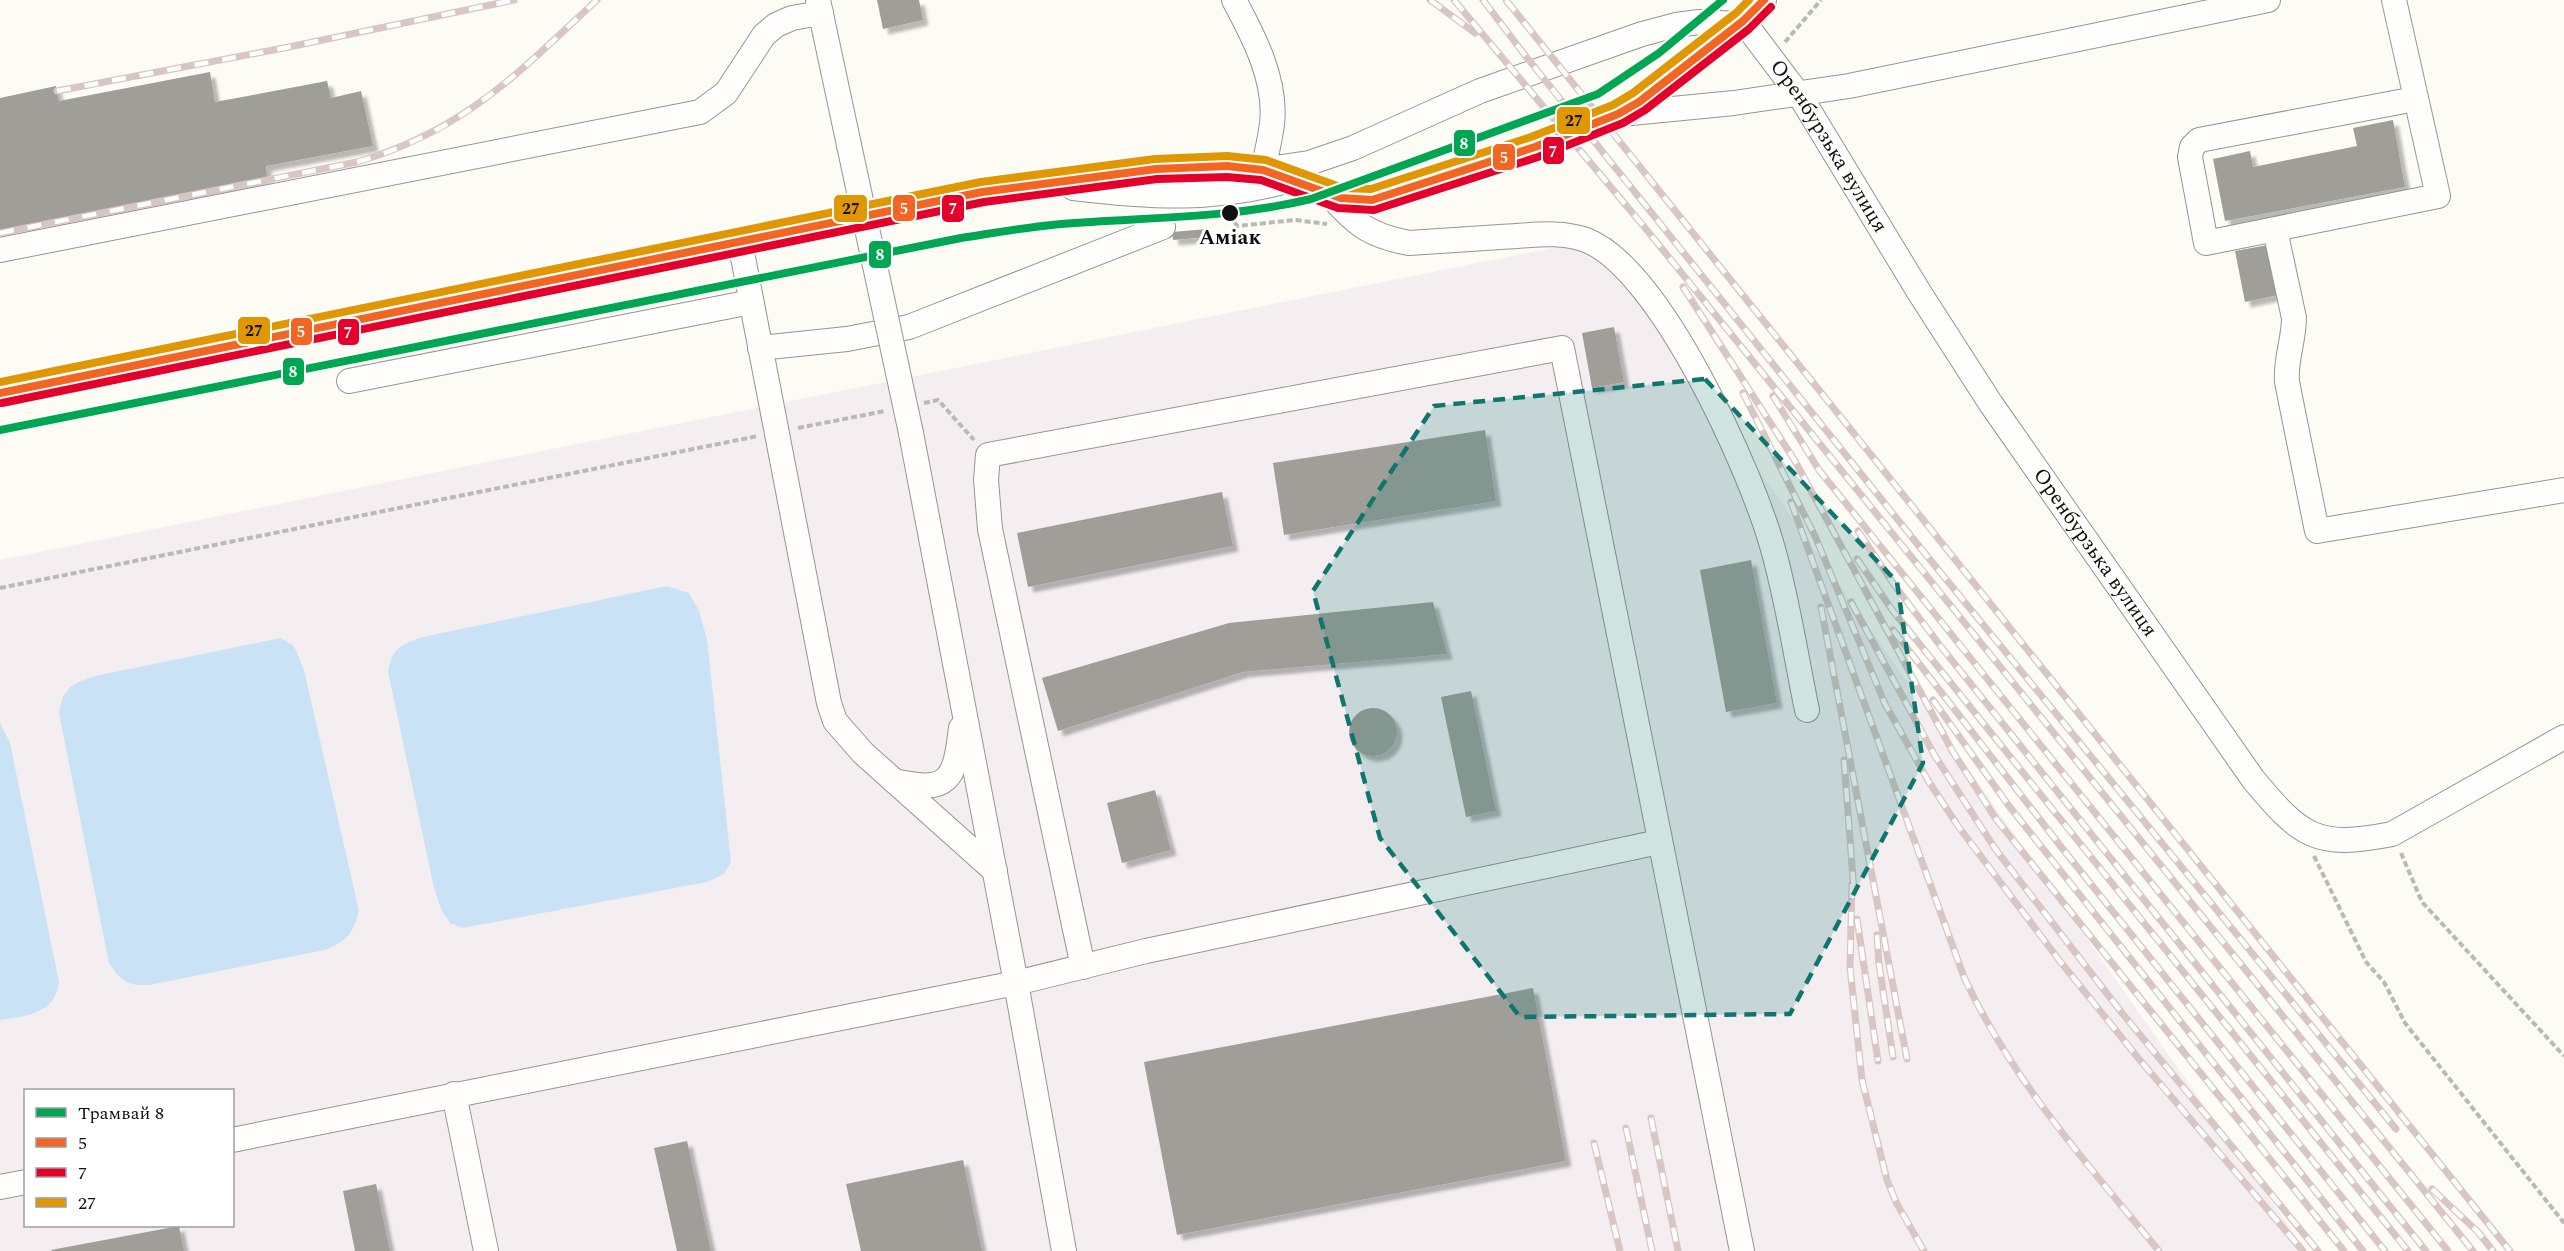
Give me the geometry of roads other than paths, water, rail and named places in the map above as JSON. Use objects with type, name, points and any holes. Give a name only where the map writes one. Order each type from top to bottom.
[{"type":"street","points":[[1234,0],[1259,51],[1269,84],[1272,122],[1263,170]]},
{"type":"street","points":[[0,393],[982,192],[1046,182],[1156,169],[1227,166],[1263,170],[1341,198],[1358,200],[1389,196],[1535,147],[1617,114],[1639,102],[1741,22],[1764,0]]},
{"type":"street","points":[[1617,114],[1799,95],[2268,0]]},
{"type":"street","points":[[2394,0],[2438,196],[2206,243],[2190,157],[2192,147],[2199,140],[2415,99]]},
{"type":"street","points":[[0,250],[700,112],[726,93],[764,35],[776,25],[820,7],[911,433],[1016,983],[1064,1251]]},
{"type":"street","points":[[1263,170],[1309,163],[1353,148],[1480,91],[1642,34],[1676,25],[1699,22],[1741,22]]},
{"type":"street","name":"Оренбурзька вулиця","points":[[1741,22],[1799,95],[1919,292],[1991,404],[2253,779],[2277,808],[2302,830],[2324,839],[2363,840],[2392,834],[2564,737]]},
{"type":"street","points":[[1046,182],[1142,196],[1175,196],[1240,192],[1293,179]]},
{"type":"street","points":[[1328,193],[1353,221],[1386,239],[1409,243],[1567,235],[1593,243],[1613,256],[1655,303],[1698,372],[1750,486],[1773,550],[1807,710]]},
{"type":"street","points":[[760,348],[847,339],[909,327],[1163,227]]},
{"type":"street","points":[[2275,230],[2294,318],[2294,330],[2287,362],[2287,382],[2317,531],[2564,490]]},
{"type":"street","points":[[740,242],[829,703],[836,721],[846,736],[995,872]]},
{"type":"street","points":[[349,381],[751,302]]},
{"type":"street","points":[[1083,967],[990,529],[986,480],[988,455],[1562,348],[1742,1251]]},
{"type":"street","points":[[894,781],[921,787],[933,786],[947,777],[954,769],[957,757],[963,705]]},
{"type":"street","points":[[234,1140],[1016,983],[1659,842]]},
{"type":"street","points":[[454,1094],[486,1251]]},
{"type":"street","points":[[0,1188],[24,1182]]},
{"type":"water","points":[[667,586],[689,593],[699,611],[707,639],[731,862],[724,874],[707,882],[463,928],[450,923],[442,911],[434,888],[388,672],[395,652],[403,645],[423,637]]},
{"type":"water","points":[[281,638],[294,646],[304,670],[359,911],[354,926],[344,940],[325,950],[149,985],[135,985],[125,981],[109,963],[59,713],[63,697],[75,684],[95,676]]},
{"type":"water","points":[[0,723],[10,743],[59,982],[52,1001],[46,1007],[29,1015],[0,1020]]},
{"type":"railway","points":[[57,91],[284,48],[514,0]]},
{"type":"railway","points":[[0,233],[357,162],[395,149],[429,134],[488,97],[597,0]]},
{"type":"railway","points":[[1430,0],[1475,33]]},
{"type":"railway","points":[[1454,0],[1646,229],[2473,1251]]},
{"type":"railway","points":[[1483,0],[1927,556],[2396,1129]]},
{"type":"railway","points":[[1506,0],[2510,1251]]},
{"type":"railway","points":[[1683,287],[1795,461],[1953,752],[1996,819],[2344,1251]]},
{"type":"railway","points":[[1743,393],[1815,536],[1885,704],[1929,782],[1958,826],[2059,960],[2139,1059],[2303,1251]]},
{"type":"railway","points":[[1773,396],[1819,470],[2448,1251]]},
{"type":"railway","points":[[1791,502],[1964,977],[2004,1051],[2052,1120],[2159,1251]]},
{"type":"railway","points":[[1858,531],[1895,586],[1942,648],[2426,1251]]},
{"type":"railway","points":[[1857,559],[1893,611],[2408,1251]]},
{"type":"railway","points":[[1851,602],[1935,756],[1996,850],[2122,1013],[2318,1251]]},
{"type":"railway","points":[[1821,607],[1907,1059]]},
{"type":"railway","points":[[1893,630],[2062,848],[2385,1251]]},
{"type":"railway","points":[[1933,700],[2009,806],[2363,1251]]},
{"type":"railway","points":[[1844,760],[1854,892]]},
{"type":"railway","points":[[1852,884],[1850,967],[1862,1080],[1887,1180],[1897,1204],[1924,1251]]},
{"type":"railway","points":[[1857,919],[1878,1061]]},
{"type":"railway","points":[[1877,935],[1893,1057]]},
{"type":"railway","points":[[1651,1118],[1678,1251]]},
{"type":"railway","points":[[1626,1128],[1652,1251]]},
{"type":"railway","points":[[1594,1143],[1620,1251]]},
{"type":"railway","points":[[2432,1189],[2478,1232],[2493,1251]]},
{"type":"tram line","name":"8","points":[[0,430],[961,238],[1061,224],[1218,214],[1280,206],[1311,199],[1598,94],[1659,53],[1723,0]]},
{"type":"place","name":"Аміак","points":[[1230,213]]}]
